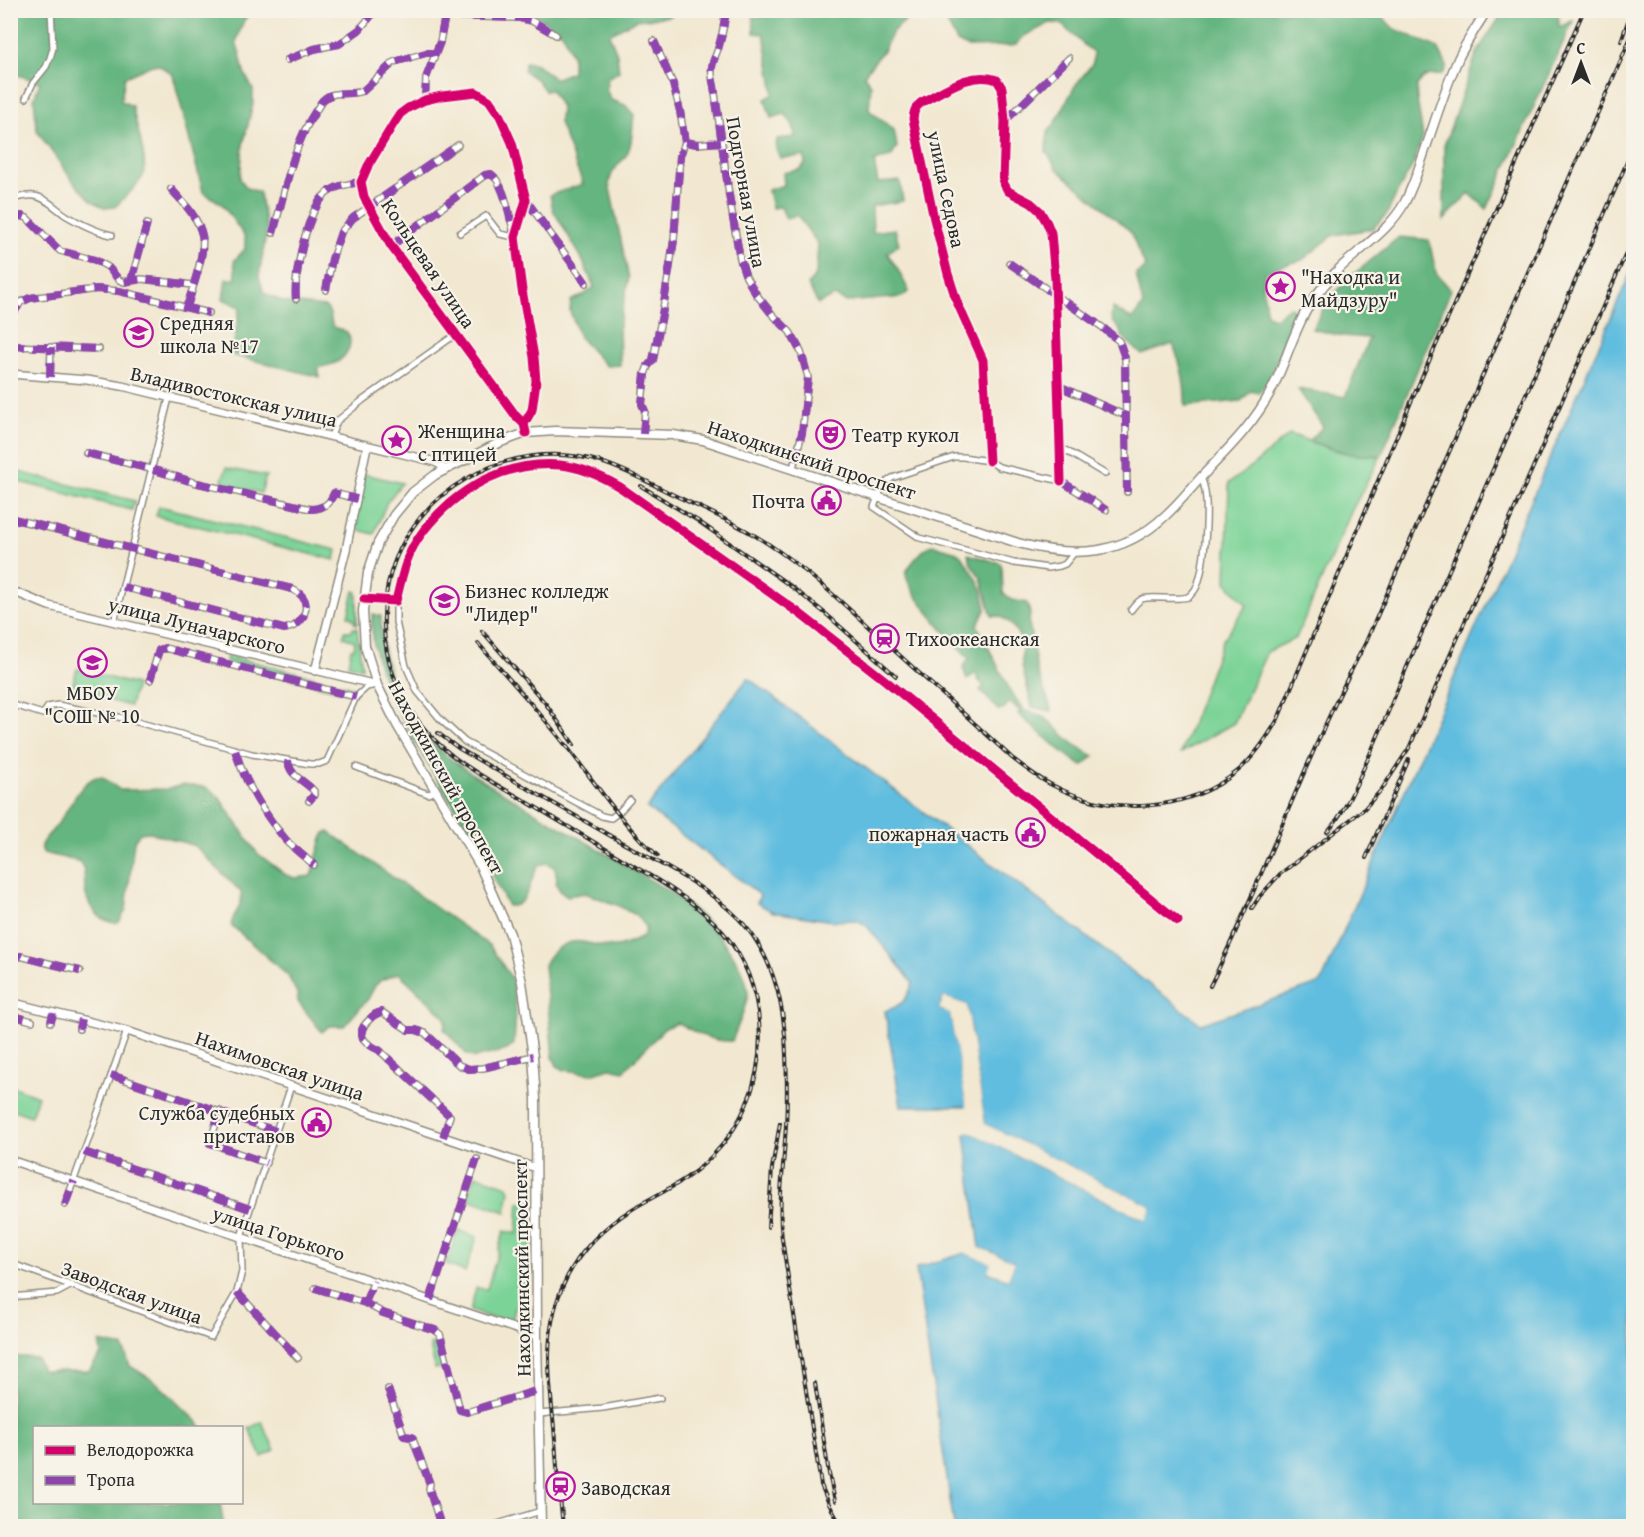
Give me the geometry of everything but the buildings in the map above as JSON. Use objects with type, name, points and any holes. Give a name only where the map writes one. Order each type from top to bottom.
[{"type":"main road","name":"Находкинский проспект","points":[[541,1527],[536,1100],[533,1056],[522,982],[510,934],[480,866],[397,725],[377,685],[365,646],[364,599],[372,558],[386,527],[404,502],[429,479],[525,429],[673,435],[703,440],[1018,543],[1049,550],[1074,553],[1105,550],[1130,542],[1165,516],[1239,437],[1262,406],[1277,380],[1304,314],[1319,292],[1341,268],[1384,230],[1400,211],[1459,57],[1484,11]]},
{"type":"main road","name":"Владивостокская улица","points":[[10,374],[102,382],[432,461],[445,470]]},
{"type":"main road","points":[[315,671],[342,569],[368,446]]},
{"type":"main road","points":[[364,599],[396,601],[406,564],[416,542],[438,513],[465,491],[499,473],[533,465],[568,466],[594,473],[620,487],[799,614],[886,681],[1178,921]]},
{"type":"main road","name":"улица Луначарского","points":[[10,590],[49,606],[377,685]]},
{"type":"main road","name":"Нахимовская улица","points":[[10,1002],[127,1031],[536,1168]]},
{"type":"main road","name":"улица Горького","points":[[10,1160],[537,1336]]},
{"type":"street","points":[[26,98],[33,83],[46,67],[53,48],[51,10]]},
{"type":"street","points":[[286,60],[314,49],[339,44],[359,30],[376,10]]},
{"type":"street","name":"Подгорная улица","points":[[726,12],[720,45],[713,60],[711,72],[738,248],[746,277],[756,294],[790,332],[801,352],[808,377],[802,433],[793,468]]},
{"type":"street","points":[[425,100],[426,78],[440,42],[446,13],[520,18],[532,21],[556,35]]},
{"type":"street","points":[[643,434],[645,411],[642,404],[645,374],[653,360],[663,304],[674,240],[680,156],[685,142],[673,84],[654,41]]},
{"type":"street","points":[[273,233],[296,154],[308,123],[323,100],[336,93],[363,91],[394,62],[426,53],[435,53]]},
{"type":"street","points":[[1005,121],[1069,58]]},
{"type":"street","name":"улица Седова","points":[[989,461],[983,360],[957,303],[948,274],[913,119],[916,107],[922,102],[973,78],[991,78],[997,80],[1002,87],[1005,121],[1003,182],[1008,191],[1040,211],[1051,233],[1055,279],[1061,481]]},
{"type":"street","points":[[296,299],[297,266],[310,223],[321,199],[336,187],[361,182],[368,166],[400,114],[408,108],[425,100],[476,92],[489,100],[500,116],[512,143],[526,200],[586,283]]},
{"type":"street","points":[[685,142],[697,144],[721,142]]},
{"type":"street","name":"Кольцевая улица","points":[[326,290],[341,232],[353,218],[458,145]]},
{"type":"street","points":[[391,246],[485,175],[491,174],[501,185],[515,237],[534,357],[536,381],[532,410],[525,429]]},
{"type":"street","name":"Кольцевая улица","points":[[361,182],[364,197],[391,246],[525,429]]},
{"type":"street","points":[[171,189],[185,204],[202,234],[203,246],[187,307]]},
{"type":"street","points":[[10,200],[31,195],[38,196],[68,216],[101,233],[112,235]]},
{"type":"street","points":[[515,237],[526,200]]},
{"type":"street","points":[[460,233],[486,216],[500,234],[515,237]]},
{"type":"street","points":[[10,217],[27,218],[60,251],[95,260],[108,267],[119,280],[124,282],[142,279],[193,285]]},
{"type":"street","points":[[131,281],[147,224]]},
{"type":"street","points":[[1009,263],[1119,341],[1125,358],[1127,492]]},
{"type":"street","points":[[119,291],[124,282]]},
{"type":"street","points":[[10,318],[21,302],[30,297],[97,289],[119,291],[209,313]]},
{"type":"street","points":[[331,436],[337,421],[363,399],[455,335]]},
{"type":"street","points":[[10,346],[99,349]]},
{"type":"street","points":[[50,377],[51,347]]},
{"type":"street","points":[[1059,386],[1126,416]]},
{"type":"street","points":[[114,622],[169,398]]},
{"type":"street","points":[[1060,447],[1105,474]]},
{"type":"street","points":[[86,453],[193,482],[311,509],[324,507],[332,500],[334,493],[357,499]]},
{"type":"street","points":[[1074,553],[1065,564],[1048,568],[1014,563],[920,538],[874,507],[886,482],[892,478],[945,459],[963,457],[989,461],[999,468],[1030,476],[1061,481],[1106,510]]},
{"type":"street","points":[[1131,609],[1142,599],[1150,597],[1171,599],[1188,597],[1197,586],[1206,528],[1205,487],[1201,478]]},
{"type":"street","points":[[10,518],[292,590],[301,595],[306,610],[298,623],[284,629],[123,588]]},
{"type":"street","points":[[396,601],[396,622],[400,643],[413,683],[441,720],[465,742],[602,816],[611,818],[630,800]]},
{"type":"street","points":[[150,680],[159,650],[165,648],[356,697]]},
{"type":"street","points":[[10,704],[43,714],[48,707],[58,705],[187,735],[235,750],[319,764],[327,761],[356,697],[367,687],[377,685]]},
{"type":"street","points":[[235,750],[264,812],[287,841],[314,865]]},
{"type":"street","points":[[288,760],[292,773],[314,791],[309,801]]},
{"type":"street","points":[[356,767],[428,794],[436,791]]},
{"type":"street","points":[[12,959],[20,956],[80,971]]},
{"type":"street","points":[[51,1022],[53,1012]]},
{"type":"street","points":[[443,1137],[450,1116],[363,1038],[363,1026],[373,1015],[382,1012],[408,1030],[425,1033],[459,1065],[470,1069],[533,1056]]},
{"type":"street","points":[[10,1015],[32,1021]]},
{"type":"street","points":[[78,1029],[81,1019]]},
{"type":"street","points":[[65,1205],[127,1031]]},
{"type":"street","points":[[111,1075],[276,1131]]},
{"type":"street","name":"Заводская улица","points":[[10,1263],[211,1337],[237,1292],[242,1271],[241,1238],[291,1086]]},
{"type":"street","points":[[220,1111],[210,1143],[266,1163]]},
{"type":"street","points":[[84,1152],[250,1209]]},
{"type":"street","points":[[430,1300],[477,1159]]},
{"type":"street","points":[[365,1304],[374,1281]]},
{"type":"street","points":[[10,1297],[57,1293],[72,1286]]},
{"type":"street","points":[[315,1288],[365,1304],[383,1313],[435,1330],[440,1334],[460,1410],[463,1412],[539,1390]]},
{"type":"street","points":[[237,1292],[298,1358]]},
{"type":"street","points":[[388,1389],[404,1436],[412,1437],[430,1484],[429,1489],[441,1527]]},
{"type":"street","points":[[539,1414],[603,1408],[660,1398]]},
{"type":"street","points":[[491,1527],[541,1511]]},
{"type":"green space","points":[[11,11],[266,11],[254,13],[245,19],[236,42],[244,72],[253,90],[253,104],[243,145],[240,179],[247,188],[259,192],[267,229],[259,277],[264,293],[283,302],[328,309],[333,326],[347,332],[349,336],[349,348],[341,359],[318,368],[320,377],[232,355],[240,307],[223,299],[226,279],[236,279],[234,261],[245,249],[245,237],[222,204],[203,192],[173,75],[159,65],[152,65],[125,77],[121,101],[132,106],[143,152],[144,170],[141,180],[115,207],[105,208],[92,201],[72,180],[37,131],[34,99],[40,82],[11,73]]},
{"type":"green space","points":[[537,11],[673,11],[671,16],[636,20],[609,34],[617,54],[619,71],[608,78],[606,89],[611,100],[625,105],[634,115],[630,148],[613,172],[609,184],[629,278],[619,325],[620,365],[606,366],[579,337],[570,311],[571,301],[594,287],[581,257],[553,210],[550,195],[583,184],[559,123],[561,107],[551,90],[545,91],[537,80],[524,71],[525,62],[537,64],[554,79],[572,72],[572,56],[563,34],[537,16]]},
{"type":"green space","points":[[768,11],[917,11],[893,31],[884,49],[864,75],[871,85],[869,110],[894,130],[897,147],[891,157],[874,161],[878,183],[900,181],[903,201],[872,206],[873,232],[895,229],[899,245],[887,253],[909,291],[902,297],[846,302],[834,296],[818,304],[808,285],[816,274],[818,244],[797,215],[786,219],[781,207],[772,208],[768,190],[784,185],[783,173],[800,169],[805,164],[804,156],[780,158],[776,149],[777,139],[795,137],[793,125],[785,114],[771,118],[765,99],[774,94],[764,34],[754,33],[753,17],[768,17]]},
{"type":"green space","points":[[933,11],[1377,11],[1393,28],[1438,48],[1447,66],[1443,74],[1429,75],[1417,85],[1423,137],[1413,165],[1387,214],[1372,229],[1334,235],[1302,260],[1265,273],[1262,284],[1267,315],[1275,318],[1290,307],[1295,310],[1271,377],[1259,393],[1251,391],[1241,401],[1185,406],[1185,389],[1173,344],[1142,355],[1121,335],[1120,330],[1112,321],[1113,308],[1132,319],[1143,305],[1136,274],[1146,268],[1130,231],[1057,169],[1046,151],[1048,132],[1075,86],[1093,63],[1093,53],[1061,24],[1050,23],[1024,36],[1017,44],[1011,46],[967,47],[957,42],[943,15]]},
{"type":"green space","points":[[1504,11],[1558,11],[1559,27],[1573,21],[1487,209],[1469,193],[1444,220],[1444,146],[1477,52]]},
{"type":"green space","points":[[1399,237],[1429,240],[1436,273],[1451,290],[1381,456],[1350,454],[1308,441],[1323,427],[1298,389],[1345,397],[1369,338],[1343,336],[1312,329],[1328,300],[1352,276]]},
{"type":"green space","points":[[1290,434],[1350,454],[1381,456],[1352,510],[1296,638],[1267,652],[1234,723],[1181,753],[1222,641],[1247,605],[1226,582],[1229,483]]},
{"type":"green space","points":[[226,468],[266,476],[261,493],[221,484]]},
{"type":"green space","points":[[11,470],[135,501],[132,510],[11,480]]},
{"type":"green space","points":[[364,474],[402,483],[387,502],[374,534],[354,529]]},
{"type":"green space","points":[[159,506],[337,550],[335,560],[156,516]]},
{"type":"green space","points":[[934,545],[961,555],[976,577],[982,590],[986,609],[977,625],[1012,694],[1024,711],[1045,718],[1075,745],[1094,756],[1082,766],[1018,714],[1020,711],[1010,702],[1003,709],[998,710],[980,690],[984,686],[974,674],[967,680],[963,668],[969,658],[922,604],[908,581],[906,573],[924,550]]},
{"type":"green space","points":[[968,554],[1000,563],[1003,593],[1012,600],[1027,603],[1037,671],[1052,711],[1032,707],[1022,665],[1022,648],[1019,637],[1006,620],[992,616],[981,578],[971,564]]},
{"type":"green space","points":[[354,591],[357,592],[357,624],[354,623],[355,620],[352,617],[348,616]]},
{"type":"green space","points":[[372,614],[381,616],[385,652],[395,687],[412,718],[436,747],[458,765],[669,892],[698,913],[713,928],[736,961],[747,986],[746,1003],[732,1041],[710,1038],[678,1023],[665,1028],[624,1071],[610,1068],[591,1074],[565,1070],[557,1066],[553,1057],[544,965],[547,960],[559,947],[571,942],[616,947],[643,937],[646,928],[636,915],[617,905],[585,893],[568,896],[561,892],[556,884],[555,868],[547,863],[539,865],[524,898],[515,905],[508,906],[463,821],[403,722],[379,667],[373,640]]},
{"type":"green space","points":[[353,628],[357,628],[362,668],[348,664],[355,641],[343,637],[345,631],[352,631]]},
{"type":"green space","points":[[227,656],[315,677],[313,684],[226,662]]},
{"type":"green space","points":[[77,669],[136,685],[130,706],[71,690]]},
{"type":"green space","points":[[318,678],[356,688],[356,692],[353,694],[316,685]]},
{"type":"green space","points":[[96,777],[102,777],[120,790],[168,789],[182,785],[206,787],[219,797],[257,853],[286,875],[295,878],[311,876],[322,839],[325,833],[329,832],[490,946],[512,979],[516,1012],[514,1044],[507,1050],[475,1058],[466,1054],[444,1029],[446,1021],[444,1016],[399,973],[381,980],[344,1026],[329,1026],[322,1032],[298,1002],[297,993],[288,976],[231,925],[240,905],[241,892],[195,846],[149,832],[140,833],[134,841],[126,910],[119,922],[110,922],[101,917],[93,910],[88,900],[81,862],[43,853],[41,845],[79,792]]},
{"type":"green space","points":[[11,1086],[38,1096],[31,1116],[11,1109]]},
{"type":"green space","points":[[475,1175],[508,1186],[510,1191],[506,1212],[468,1199]]},
{"type":"green space","points":[[519,1202],[531,1202],[531,1277],[520,1290],[511,1324],[470,1311],[476,1288],[487,1289],[504,1231],[517,1234]]},
{"type":"green space","points":[[458,1230],[477,1237],[465,1272],[446,1264]]},
{"type":"green space","points":[[99,1342],[123,1347],[130,1366],[156,1382],[200,1426],[33,1426],[33,1504],[220,1504],[224,1526],[36,1526],[11,1523],[11,1356],[37,1358],[42,1371],[89,1371],[101,1354]]},
{"type":"green space","points":[[437,1343],[443,1368],[435,1369],[430,1345]]},
{"type":"green space","points":[[262,1422],[275,1450],[262,1457],[249,1428]]},
{"type":"water","points":[[1633,267],[1633,1526],[954,1526],[916,1268],[965,1253],[992,1263],[988,1272],[1008,1279],[1015,1262],[980,1248],[965,1134],[970,1132],[1145,1220],[1152,1207],[985,1124],[967,1005],[944,997],[939,1009],[950,1013],[967,1106],[901,1106],[885,1011],[903,1002],[913,983],[866,925],[857,920],[833,921],[773,912],[757,903],[760,895],[647,808],[748,678],[1201,1024],[1321,983]]},
{"type":"pier","points":[[944,997],[967,1005],[985,1124],[1152,1207],[1146,1220],[970,1132],[970,1129],[1144,1216],[1148,1209],[983,1126],[964,1007],[946,1001],[943,1007],[953,1013],[969,1106],[967,1109],[950,1014],[939,1009]]},
{"type":"pier","points":[[980,1248],[1015,1262],[1008,1279],[988,1271],[991,1263],[965,1253],[970,1251],[993,1261],[995,1264],[992,1270],[1006,1275],[1011,1264],[977,1249]]},
{"type":"railway","points":[[563,1526],[550,1392],[549,1356],[552,1322],[562,1288],[575,1264],[601,1233],[634,1208],[686,1178],[722,1145],[746,1106],[754,1084],[760,1037],[758,1012],[752,985],[743,961],[715,923],[697,907],[656,879],[470,768],[436,741],[420,723],[396,682],[389,660],[384,613],[391,572],[414,525],[437,499],[451,488],[498,464],[515,459],[549,455],[566,455],[601,462],[638,477],[728,521],[755,535],[780,552],[834,596],[1012,758],[1048,783],[1077,796],[1125,805],[1173,802],[1197,795],[1219,784],[1239,770],[1270,733],[1278,719],[1411,402],[1584,10]]},
{"type":"railway","points":[[1621,41],[1632,10]]},
{"type":"railway","points":[[1210,986],[1250,901],[1324,728],[1365,644],[1634,30]]},
{"type":"railway","points":[[1327,832],[1354,790],[1634,146]]},
{"type":"railway","points":[[1252,908],[1280,874],[1364,809],[1382,789],[1409,748],[1634,235]]},
{"type":"railway","points":[[641,486],[698,521],[792,587],[896,676]]},
{"type":"railway","points":[[482,631],[546,704],[574,745]]},
{"type":"railway","points":[[478,643],[553,729],[631,830],[658,856]]},
{"type":"railway","points":[[438,733],[458,748],[693,883],[727,907],[741,921],[760,947],[779,996],[785,1035],[787,1100],[781,1201],[782,1239],[821,1485],[841,1526]]},
{"type":"railway","points":[[1366,858],[1409,759]]},
{"type":"railway","points":[[768,1227],[772,1168],[780,1123]]},
{"type":"railway","points":[[815,1383],[835,1501]]},
{"type":"marked path","points":[[287,60],[314,49],[339,44],[359,30],[376,10]]},
{"type":"marked path","points":[[425,100],[426,78],[440,42],[446,10]]},
{"type":"marked path","points":[[1479,10],[1486,13]]},
{"type":"marked path","points":[[726,12],[712,72],[740,259],[746,277],[756,294],[790,332],[801,352],[808,377],[802,433],[793,468]]},
{"type":"marked path","points":[[446,16],[520,18],[532,21],[556,35]]},
{"type":"marked path","points":[[643,434],[645,411],[642,404],[645,374],[653,360],[662,315],[674,240],[680,156],[685,142],[673,84],[654,41]]},
{"type":"marked path","points":[[273,233],[300,140],[323,100],[332,95],[363,91],[394,62],[426,53],[435,53]]},
{"type":"marked path","points":[[1005,121],[1069,58]]},
{"type":"marked path","points":[[685,142],[697,144],[721,142]]},
{"type":"marked path","points":[[326,290],[332,259],[341,232],[353,218],[458,145]]},
{"type":"marked path","points":[[391,246],[485,175],[491,174],[500,185],[514,234]]},
{"type":"marked path","points":[[296,299],[299,259],[308,227],[319,202],[334,189],[361,182]]},
{"type":"marked path","points":[[171,189],[194,216],[203,242],[187,307]]},
{"type":"marked path","points":[[526,200],[586,283]]},
{"type":"marked path","points":[[10,217],[27,218],[60,251],[95,260],[108,267],[119,280],[124,282],[142,279],[193,285]]},
{"type":"marked path","points":[[131,281],[147,224]]},
{"type":"marked path","points":[[1009,263],[1119,341],[1125,358],[1127,492]]},
{"type":"marked path","points":[[10,318],[21,302],[30,298],[97,289],[119,291],[209,313]]},
{"type":"marked path","points":[[10,346],[99,349]]},
{"type":"marked path","points":[[50,377],[51,347]]},
{"type":"marked path","points":[[1059,386],[1126,416]]},
{"type":"marked path","points":[[86,453],[193,482],[311,509],[325,505],[334,493],[357,499]]},
{"type":"marked path","points":[[1061,481],[1106,510]]},
{"type":"marked path","points":[[10,518],[292,589],[301,595],[306,607],[301,620],[292,627],[284,629],[123,587]]},
{"type":"marked path","points":[[150,680],[159,650],[165,648],[356,697]]},
{"type":"marked path","points":[[235,750],[250,786],[270,820],[289,843],[314,865]]},
{"type":"marked path","points":[[288,760],[294,774],[314,791],[309,801]]},
{"type":"marked path","points":[[10,962],[13,957],[20,956],[80,971]]},
{"type":"marked path","points":[[443,1137],[450,1116],[363,1038],[362,1030],[372,1017],[382,1012],[408,1030],[425,1033],[459,1065],[469,1069],[483,1068],[533,1056]]},
{"type":"marked path","points":[[51,1022],[53,1013]]},
{"type":"marked path","points":[[10,1015],[32,1021]]},
{"type":"marked path","points":[[79,1029],[81,1019]]},
{"type":"marked path","points":[[111,1075],[276,1131]]},
{"type":"marked path","points":[[220,1111],[210,1143],[266,1163]]},
{"type":"marked path","points":[[84,1152],[250,1209]]},
{"type":"marked path","points":[[430,1300],[477,1159]]},
{"type":"marked path","points":[[65,1205],[74,1181]]},
{"type":"marked path","points":[[365,1303],[374,1281]]},
{"type":"marked path","points":[[315,1288],[365,1303],[383,1313],[435,1330],[440,1334],[460,1410],[467,1412],[539,1390]]},
{"type":"marked path","points":[[237,1292],[298,1358]]},
{"type":"marked path","points":[[388,1389],[404,1436],[412,1437],[430,1484],[429,1489],[441,1526]]},
{"type":"cycle path","points":[[989,461],[983,360],[957,302],[948,274],[913,119],[915,109],[922,102],[958,83],[977,78],[997,80],[1002,88],[1005,121],[1003,182],[1008,191],[1031,203],[1040,211],[1051,233],[1055,279],[1061,481]]},
{"type":"cycle path","points":[[524,424],[532,410],[536,381],[515,237],[526,200],[512,143],[500,116],[489,100],[476,92],[425,100],[408,108],[394,123],[361,182],[364,197],[391,246],[524,424],[526,433]]},
{"type":"cycle path","points":[[364,599],[396,601],[405,565],[419,537],[443,509],[457,497],[488,478],[523,467],[541,465],[568,466],[591,473],[620,487],[799,613],[886,681],[1178,921]]},
{"type":"place","name":"\"Находка и Майдзуру\"","points":[[1280,287]]},
{"type":"place","name":"Средняя школа №17","points":[[139,333]]},
{"type":"place","name":"Театр кукол","points":[[831,434]]},
{"type":"place","name":"Женщина с птицей","points":[[397,441]]},
{"type":"place","name":"Почта","points":[[826,500]]},
{"type":"place","name":"Бизнес колледж \"Лидер\"","points":[[444,601]]},
{"type":"place","name":"Тихоокеанская","points":[[885,638]]},
{"type":"place","name":"МБОУ \"СОШ № 10","points":[[92,662]]},
{"type":"place","name":"пожарная часть","points":[[1030,833]]},
{"type":"place","name":"Служба судебных приставов","points":[[316,1123]]},
{"type":"place","name":"Заводская","points":[[560,1487]]}]
